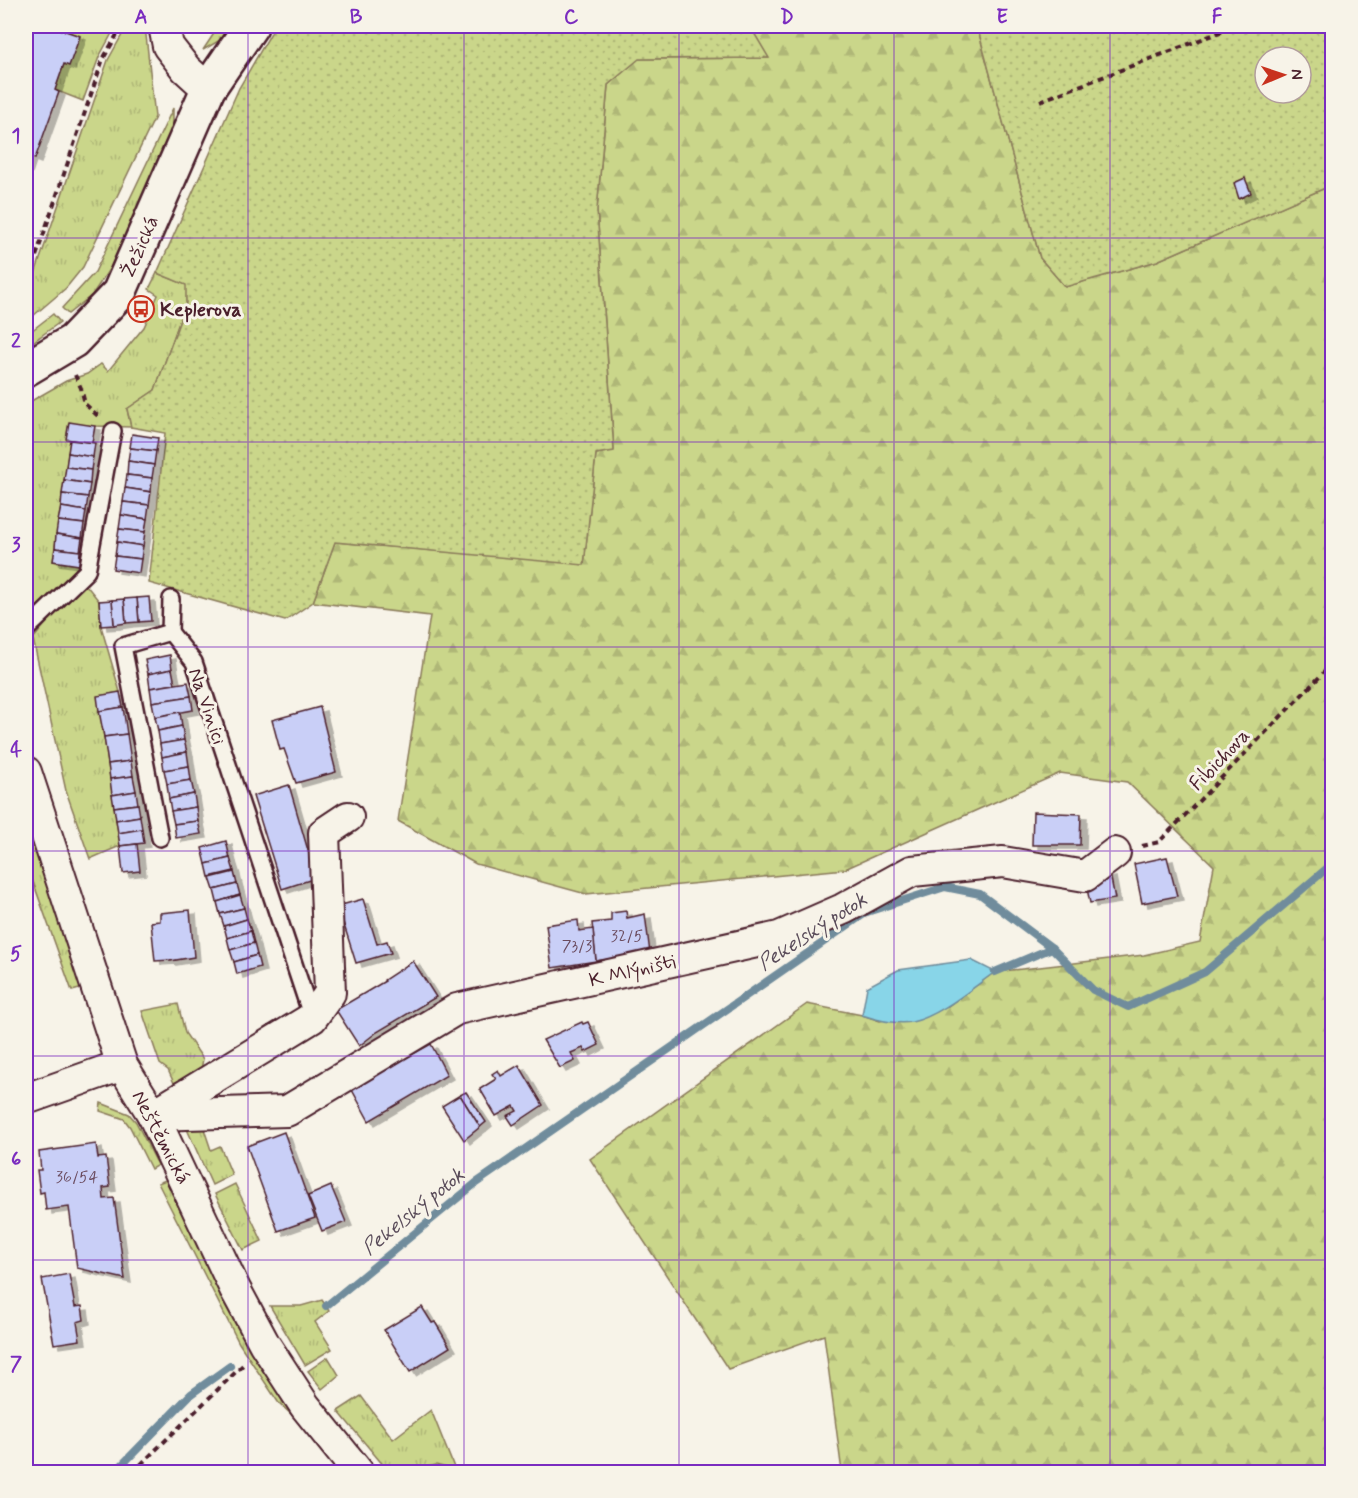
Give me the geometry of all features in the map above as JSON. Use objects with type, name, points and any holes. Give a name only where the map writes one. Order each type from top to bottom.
[{"type":"street","points":[[164,26],[168,46],[186,69],[208,88]]},
{"type":"street","name":"Žežická","points":[[26,369],[73,341],[119,292],[208,88],[251,26]]},
{"type":"street","name":"Neštěmická","points":[[26,772],[122,1065],[153,1115],[235,1289],[264,1343],[305,1406],[358,1473]]},
{"type":"street","points":[[153,1115],[312,1018],[330,993],[324,833],[348,817]]},
{"type":"street","name":"K Mlýništi","points":[[153,1115],[286,1111],[457,1009],[779,937],[843,909],[912,871],[1003,862],[1086,876],[1116,853]]},
{"type":"street","points":[[26,1099],[122,1065]]},
{"type":"lane","points":[[26,630],[87,571],[110,424]]},
{"type":"lane","points":[[160,838],[123,646],[170,632],[171,599]]},
{"type":"lane","name":"Na Vinici","points":[[170,632],[194,662],[312,1018]]},
{"type":"path","points":[[26,286],[103,59],[122,26]]},
{"type":"path","points":[[1040,101],[1236,26]]},
{"type":"path","points":[[26,250],[36,254]]},
{"type":"path","points":[[74,374],[85,404],[110,424]]},
{"type":"path","name":"Fibichova","points":[[1116,853],[1159,842],[1332,664]]},
{"type":"path","points":[[133,1473],[245,1362]]},
{"type":"green space","points":[[51,26],[116,26],[99,57],[83,101],[55,90],[64,64],[80,36]]},
{"type":"green space","points":[[127,26],[145,26],[155,117],[83,267],[66,288],[26,322],[26,300],[108,60]]},
{"type":"green space","points":[[219,26],[231,26],[222,39],[203,50]]},
{"type":"green space","points":[[275,26],[750,26],[769,58],[639,59],[608,85],[597,210],[614,451],[596,454],[584,565],[335,542],[313,602],[285,621],[149,583],[165,433],[131,427],[127,409],[155,390],[186,303],[186,285],[157,273],[239,88]]},
{"type":"green space","points":[[750,26],[977,26],[1040,258],[1065,287],[1157,261],[1332,185],[1332,1472],[842,1472],[824,1335],[728,1369],[590,1159],[807,1004],[880,1021],[948,1006],[995,972],[1144,955],[1200,942],[1214,866],[1127,782],[1060,773],[845,869],[586,894],[476,864],[398,821],[430,616],[313,602],[335,542],[584,564],[596,454],[614,450],[597,210],[608,85],[638,59],[768,58]]},
{"type":"green space","points":[[977,26],[1332,26],[1332,185],[1157,261],[1065,287],[1040,258]]},
{"type":"green space","points":[[173,108],[173,121],[164,154],[110,268],[92,295],[68,314],[62,308],[95,272]]},
{"type":"green space","points":[[157,273],[187,285],[186,303],[155,390],[127,409],[131,427],[69,423],[67,439],[70,440],[53,561],[79,565],[29,622],[26,612],[26,404],[66,381],[87,374],[101,364],[108,371],[144,327],[158,295],[149,289]]},
{"type":"green space","points":[[53,314],[60,322],[26,347],[26,335]]},
{"type":"green space","points":[[82,580],[99,601],[101,626],[120,692],[98,696],[120,846],[90,859],[66,791],[33,639]]},
{"type":"green space","points":[[26,824],[83,988],[72,991],[26,862]]},
{"type":"green space","points":[[178,1004],[185,1033],[203,1059],[201,1070],[174,1083],[168,1070],[160,1064],[142,1011]]},
{"type":"green space","points":[[101,1103],[129,1114],[136,1122],[158,1165],[151,1169],[124,1119],[100,1111]]},
{"type":"green space","points":[[203,1126],[211,1150],[220,1146],[232,1175],[212,1185],[187,1129]]},
{"type":"green space","points":[[166,1180],[250,1340],[313,1435],[278,1402],[239,1343],[158,1183]]},
{"type":"green space","points":[[235,1184],[262,1241],[243,1250],[215,1194]]},
{"type":"green space","points":[[322,1300],[329,1311],[315,1322],[332,1349],[305,1365],[270,1306],[301,1306]]},
{"type":"green space","points":[[328,1357],[339,1375],[322,1389],[308,1371]]},
{"type":"green space","points":[[361,1396],[393,1439],[431,1410],[455,1470],[436,1465],[404,1472],[389,1472],[338,1411]]},
{"type":"water","points":[[971,960],[995,972],[934,1014],[912,1022],[899,1023],[862,1015],[867,987],[898,970]]},
{"type":"building","points":[[30,26],[51,26],[80,36],[69,66],[64,64],[55,90],[59,92],[35,159],[30,157],[26,169],[26,37]]},
{"type":"building","points":[[1245,178],[1251,193],[1239,199],[1234,183]]},
{"type":"building","points":[[69,422],[95,426],[92,443],[66,439]]},
{"type":"building","points":[[132,434],[158,438],[156,451],[130,448]]},
{"type":"building","points":[[70,440],[95,443],[93,457],[68,453]]},
{"type":"building","points":[[130,448],[156,451],[154,465],[128,461]]},
{"type":"building","points":[[68,453],[93,457],[91,470],[66,467]]},
{"type":"building","points":[[128,461],[154,465],[152,478],[127,475]]},
{"type":"building","points":[[66,467],[91,470],[90,484],[64,480]]},
{"type":"building","points":[[127,475],[152,478],[151,492],[125,488]]},
{"type":"building","points":[[64,480],[90,484],[88,497],[62,494]]},
{"type":"building","points":[[125,488],[151,492],[149,505],[123,502]]},
{"type":"building","points":[[62,494],[88,497],[86,511],[61,507]]},
{"type":"building","points":[[123,502],[149,505],[147,519],[121,515]]},
{"type":"building","points":[[61,507],[86,511],[84,524],[58,521]]},
{"type":"building","points":[[121,515],[147,519],[145,532],[119,529]]},
{"type":"building","points":[[58,521],[84,524],[82,538],[56,534]]},
{"type":"building","points":[[119,529],[145,532],[143,546],[117,542]]},
{"type":"building","points":[[56,534],[82,538],[80,551],[55,548]]},
{"type":"building","points":[[117,542],[143,546],[141,559],[115,556]]},
{"type":"building","points":[[55,548],[80,551],[79,565],[53,561]]},
{"type":"building","points":[[115,556],[141,559],[139,573],[113,569]]},
{"type":"building","points":[[149,597],[151,621],[139,622],[137,598]]},
{"type":"building","points":[[137,598],[139,622],[126,623],[124,599]]},
{"type":"building","points":[[124,599],[126,623],[114,625],[112,600]]},
{"type":"building","points":[[112,600],[114,625],[101,626],[99,601]]},
{"type":"building","points":[[170,655],[172,669],[148,674],[145,660]]},
{"type":"building","points":[[172,669],[175,684],[150,688],[148,674]]},
{"type":"building","points":[[188,682],[191,696],[152,702],[150,688]]},
{"type":"building","points":[[120,692],[123,707],[99,711],[97,696]]},
{"type":"building","points":[[191,696],[193,710],[155,717],[152,702]]},
{"type":"building","points":[[123,707],[127,734],[104,737],[99,711]]},
{"type":"building","points":[[320,707],[336,772],[296,783],[284,749],[280,750],[272,720]]},
{"type":"building","points":[[180,712],[182,726],[158,731],[155,717]]},
{"type":"building","points":[[182,726],[184,740],[160,744],[158,731]]},
{"type":"building","points":[[127,734],[131,761],[108,764],[104,737]]},
{"type":"building","points":[[184,740],[187,752],[162,757],[160,744]]},
{"type":"building","points":[[187,752],[189,766],[164,770],[162,757]]},
{"type":"building","points":[[131,761],[133,776],[110,779],[108,764]]},
{"type":"building","points":[[189,766],[191,780],[167,784],[164,770]]},
{"type":"building","points":[[133,776],[136,791],[112,795],[110,779]]},
{"type":"building","points":[[191,780],[194,794],[169,799],[167,784]]},
{"type":"building","points":[[289,785],[316,878],[282,889],[253,796]]},
{"type":"building","points":[[136,791],[138,804],[114,807],[112,795]]},
{"type":"building","points":[[194,794],[196,807],[171,811],[169,799]]},
{"type":"building","points":[[138,804],[140,816],[116,820],[114,807]]},
{"type":"building","points":[[196,807],[198,821],[174,824],[171,811]]},
{"type":"building","points":[[1033,812],[1081,814],[1080,845],[1032,845]]},
{"type":"building","points":[[140,816],[142,829],[118,833],[116,820]]},
{"type":"building","points":[[198,821],[201,834],[176,838],[174,824]]},
{"type":"building","points":[[142,829],[144,843],[120,846],[118,833]]},
{"type":"building","points":[[226,841],[230,858],[206,864],[202,848]]},
{"type":"building","points":[[137,844],[140,871],[123,873],[120,846]]},
{"type":"building","points":[[1167,857],[1177,896],[1142,903],[1134,864]]},
{"type":"building","points":[[230,858],[234,871],[209,877],[206,864]]},
{"type":"building","points":[[234,872],[237,884],[214,890],[210,878]]},
{"type":"building","points":[[1110,873],[1115,899],[1090,903],[1085,879]]},
{"type":"building","points":[[237,884],[240,895],[217,902],[214,890]]},
{"type":"building","points":[[240,895],[244,908],[220,914],[217,902]]},
{"type":"building","points":[[363,899],[377,944],[387,941],[391,953],[356,963],[338,906]]},
{"type":"building","points":[[244,908],[247,919],[224,926],[220,914]]},
{"type":"building","points":[[190,910],[194,957],[155,961],[151,922],[160,921],[160,913]]},
{"type":"building","points":[[626,911],[627,918],[645,914],[650,953],[596,961],[592,923],[611,921],[611,913]]},
{"type":"building","points":[[247,919],[251,931],[227,938],[224,926]]},
{"type":"building","points":[[578,920],[579,931],[593,929],[596,961],[552,968],[546,925]]},
{"type":"building","points":[[251,931],[254,943],[230,950],[227,938]]},
{"type":"building","points":[[254,943],[257,955],[234,962],[230,950]]},
{"type":"building","points":[[257,955],[260,967],[237,974],[234,962]]},
{"type":"building","points":[[413,961],[436,997],[377,1032],[359,1046],[336,1010],[385,981]]},
{"type":"building","points":[[582,1022],[583,1024],[588,1022],[599,1045],[585,1052],[583,1048],[571,1053],[575,1061],[560,1068],[543,1040]]},
{"type":"building","points":[[431,1044],[447,1075],[369,1121],[351,1088]]},
{"type":"building","points":[[519,1065],[543,1105],[513,1125],[507,1116],[517,1111],[514,1106],[496,1116],[480,1089],[496,1079],[492,1074],[498,1070],[501,1076]]},
{"type":"building","points":[[466,1092],[486,1122],[480,1127],[460,1095]]},
{"type":"building","points":[[460,1095],[480,1127],[464,1140],[442,1106]]},
{"type":"building","points":[[284,1132],[315,1218],[278,1231],[247,1146]]},
{"type":"building","points":[[96,1144],[98,1158],[106,1157],[110,1187],[103,1188],[104,1199],[114,1198],[125,1279],[77,1268],[69,1207],[46,1210],[44,1192],[40,1193],[37,1170],[41,1170],[39,1152]]},
{"type":"building","points":[[331,1186],[346,1222],[322,1231],[308,1196]]},
{"type":"building","points":[[69,1274],[75,1307],[82,1306],[84,1320],[77,1322],[80,1340],[54,1344],[42,1279]]},
{"type":"building","points":[[422,1307],[432,1323],[435,1322],[450,1347],[410,1372],[384,1330]]},
{"type":"waterway","name":"Pekelský potok","points":[[326,1306],[476,1183],[867,912],[945,887],[980,894],[1052,948],[1093,990],[1128,1007],[1205,972],[1332,864]]},
{"type":"waterway","points":[[995,972],[1052,948]]},
{"type":"waterway","name":"Pekelský potok","points":[[115,1472],[191,1394],[230,1366]]},
{"type":"place","name":"Keplerova","points":[[141,309]]}]
